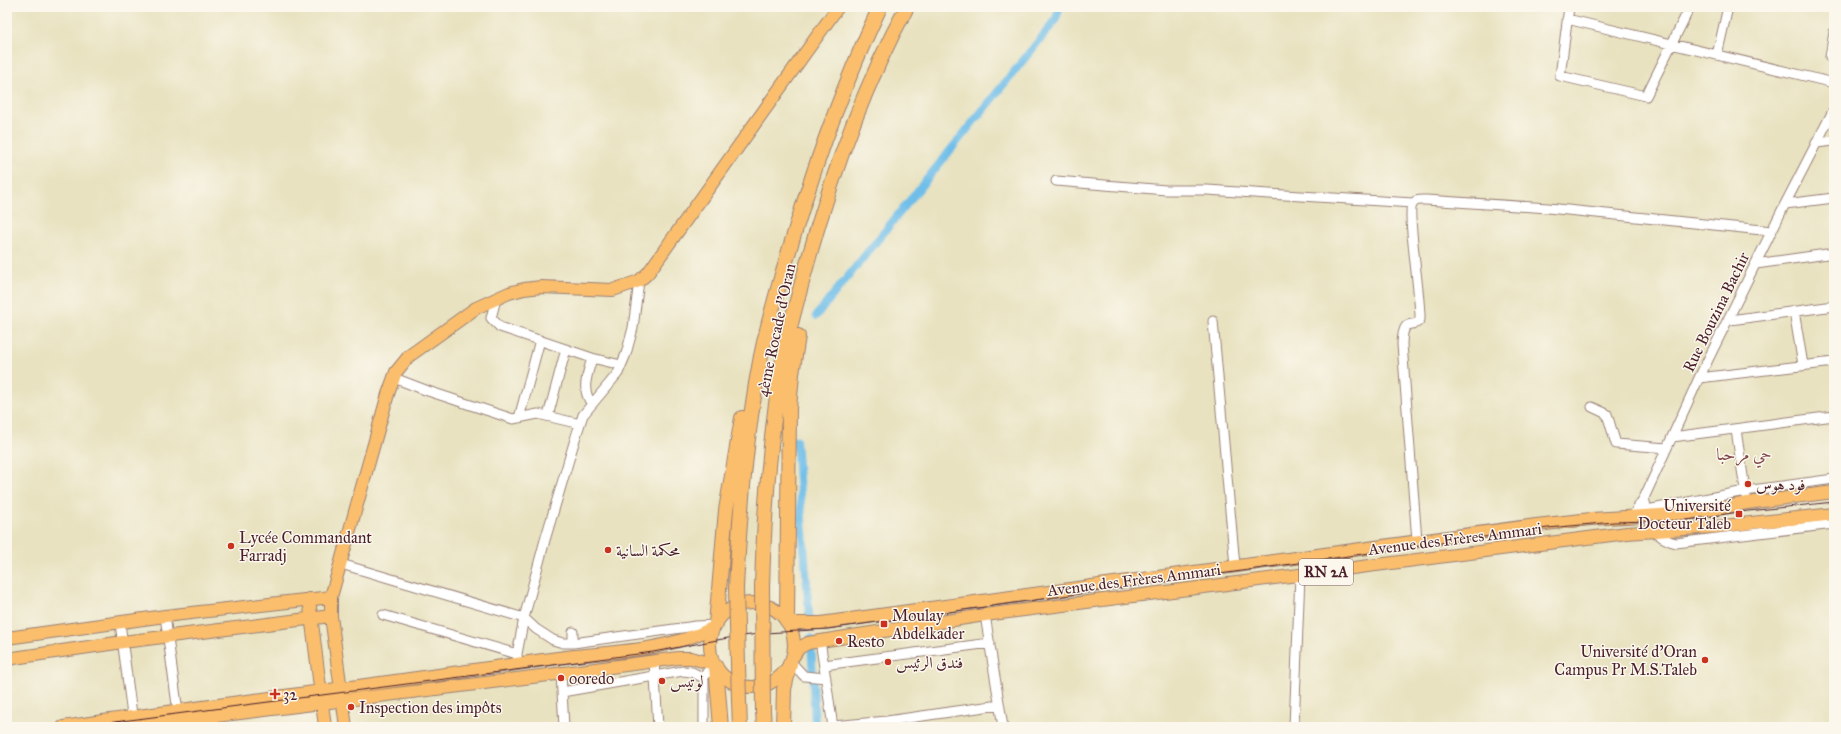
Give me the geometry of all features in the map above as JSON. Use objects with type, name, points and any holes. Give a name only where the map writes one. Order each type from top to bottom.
[{"type":"highway","name":"4ème Rocade d'Oran","points":[[740,727],[736,588],[742,492],[751,416],[763,350],[781,277],[808,187],[839,100],[880,7]]},
{"type":"highway","name":"4ème Rocade d'Oran","points":[[764,727],[762,587],[767,476],[780,375],[794,312],[816,230],[859,110],[907,7]]},
{"type":"highway","points":[[788,622],[791,388],[816,230]]},
{"type":"highway","points":[[715,625],[726,510],[735,456],[749,385],[781,277]]},
{"type":"highway","points":[[783,727],[784,689],[791,661]]},
{"type":"highway","points":[[715,666],[721,727]]},
{"type":"main road","points":[[346,727],[331,616],[331,597],[388,394],[396,372],[409,356],[476,308],[496,299],[524,289],[541,287],[613,290],[639,281],[648,273],[838,7]]},
{"type":"main road","name":"Avenue des Frères Ammari","points":[[788,622],[802,624],[821,623],[1575,521],[1632,517],[1648,513],[1694,513],[1746,497],[1834,492]]},
{"type":"main road","name":"Avenue des Frères Ammari","points":[[820,640],[985,615],[1627,533],[1654,532],[1834,514]]},
{"type":"main road","points":[[7,638],[165,616],[331,597]]},
{"type":"main road","points":[[310,599],[325,727]]},
{"type":"main road","points":[[63,727],[133,725],[178,720],[321,696],[561,674],[686,658],[715,666],[730,681],[739,686],[759,687],[777,679],[791,661],[794,636],[788,622],[774,609],[757,603],[733,607],[723,614],[715,625],[710,645],[715,666]]},
{"type":"main road","points":[[7,659],[123,642],[168,638],[331,616]]},
{"type":"main road","points":[[341,694],[518,659],[666,645],[691,638],[715,625]]},
{"type":"main road","name":"RN 2A","points":[[791,661],[799,648],[808,643],[820,640]]},
{"type":"street","points":[[1569,7],[1560,76],[1646,96],[1690,7]]},
{"type":"street","points":[[1717,55],[1728,7]]},
{"type":"street","points":[[1567,19],[1834,83]]},
{"type":"street","points":[[1830,57],[1834,32]]},
{"type":"street","name":"Rue Bouzina Bachir","points":[[1632,517],[1644,498],[1700,378],[1730,320],[1785,204],[1834,109]]},
{"type":"street","points":[[1816,143],[1834,141]]},
{"type":"street","points":[[1056,181],[1166,190],[1207,190],[1413,203],[1416,201],[1426,200],[1548,208],[1772,231]]},
{"type":"street","points":[[1785,204],[1834,198]]},
{"type":"street","points":[[1413,203],[1410,215],[1417,268],[1420,319],[1416,323],[1407,325],[1404,328],[1402,331],[1402,344],[1417,542]]},
{"type":"street","points":[[1756,264],[1834,253]]},
{"type":"street","points":[[383,615],[518,659],[524,618],[545,540],[580,424],[583,415],[618,373],[633,328],[639,281]]},
{"type":"street","points":[[491,318],[496,299]]},
{"type":"street","points":[[1730,320],[1834,306]]},
{"type":"street","points":[[476,308],[491,318],[500,327],[592,358],[621,365]]},
{"type":"street","points":[[1794,311],[1803,365]]},
{"type":"street","points":[[1213,321],[1235,566]]},
{"type":"street","points":[[519,418],[540,340]]},
{"type":"street","points":[[548,416],[566,349]]},
{"type":"street","points":[[592,358],[585,390],[586,397],[592,404]]},
{"type":"street","points":[[1700,378],[1834,362]]},
{"type":"street","points":[[394,378],[428,391],[513,419],[538,414],[580,424]]},
{"type":"street","points":[[1592,407],[1607,414],[1616,444],[1667,448]]},
{"type":"street","points":[[1672,438],[1834,416]]},
{"type":"street","points":[[1736,430],[1746,497],[1834,478]]},
{"type":"street","points":[[1644,498],[1654,532],[1676,543],[1834,524]]},
{"type":"street","points":[[341,564],[524,618],[536,629],[553,640],[562,643],[573,643],[696,626],[715,625]]},
{"type":"street","points":[[1294,727],[1300,575]]},
{"type":"street","points":[[985,615],[1003,727]]},
{"type":"street","points":[[165,616],[178,720]]},
{"type":"street","points":[[120,623],[133,725]]},
{"type":"street","points":[[573,632],[573,643]]},
{"type":"street","points":[[820,640],[824,665],[817,678],[833,726],[887,724],[999,705]]},
{"type":"street","points":[[824,665],[990,643]]},
{"type":"street","points":[[654,661],[658,727]]},
{"type":"street","points":[[791,661],[801,673],[817,678]]},
{"type":"street","points":[[704,727],[704,678],[707,672],[715,666]]},
{"type":"street","points":[[562,692],[655,675],[686,671],[704,678]]},
{"type":"street","points":[[561,674],[564,727]]},
{"type":"waterway","points":[[816,316],[1055,21],[1060,7]]},
{"type":"waterway","points":[[796,440],[810,626]]},
{"type":"waterway","points":[[811,638],[815,727]]},
{"type":"tram line","points":[[76,727],[653,652],[728,638],[766,633],[828,629],[1548,528],[1614,522],[1687,520],[1739,512],[1834,502]]},
{"type":"place","name":"فود هوس","points":[[1748,484]]},
{"type":"place","name":"Université Docteur Taleb","points":[[1739,514]]},
{"type":"place","name":"Lycée Commandant Farradj","points":[[231,546]]},
{"type":"place","name":"محكمة السانية","points":[[608,550]]},
{"type":"place","name":"Moulay Abdelkader","points":[[884,624]]},
{"type":"place","name":"Resto","points":[[839,641]]},
{"type":"place","name":"Université d'Oran Campus Pr M.S.Taleb","points":[[1705,660]]},
{"type":"place","name":"فندق الرئيس","points":[[888,662]]},
{"type":"place","name":"ooredo","points":[[561,678]]},
{"type":"place","name":"لوتيس","points":[[662,681]]},
{"type":"place","name":"32","points":[[275,694]]},
{"type":"place","name":"Inspection des impôts","points":[[351,707]]},
{"type":"district","name":"حي مرحبا","points":[[1744,454]]}]
